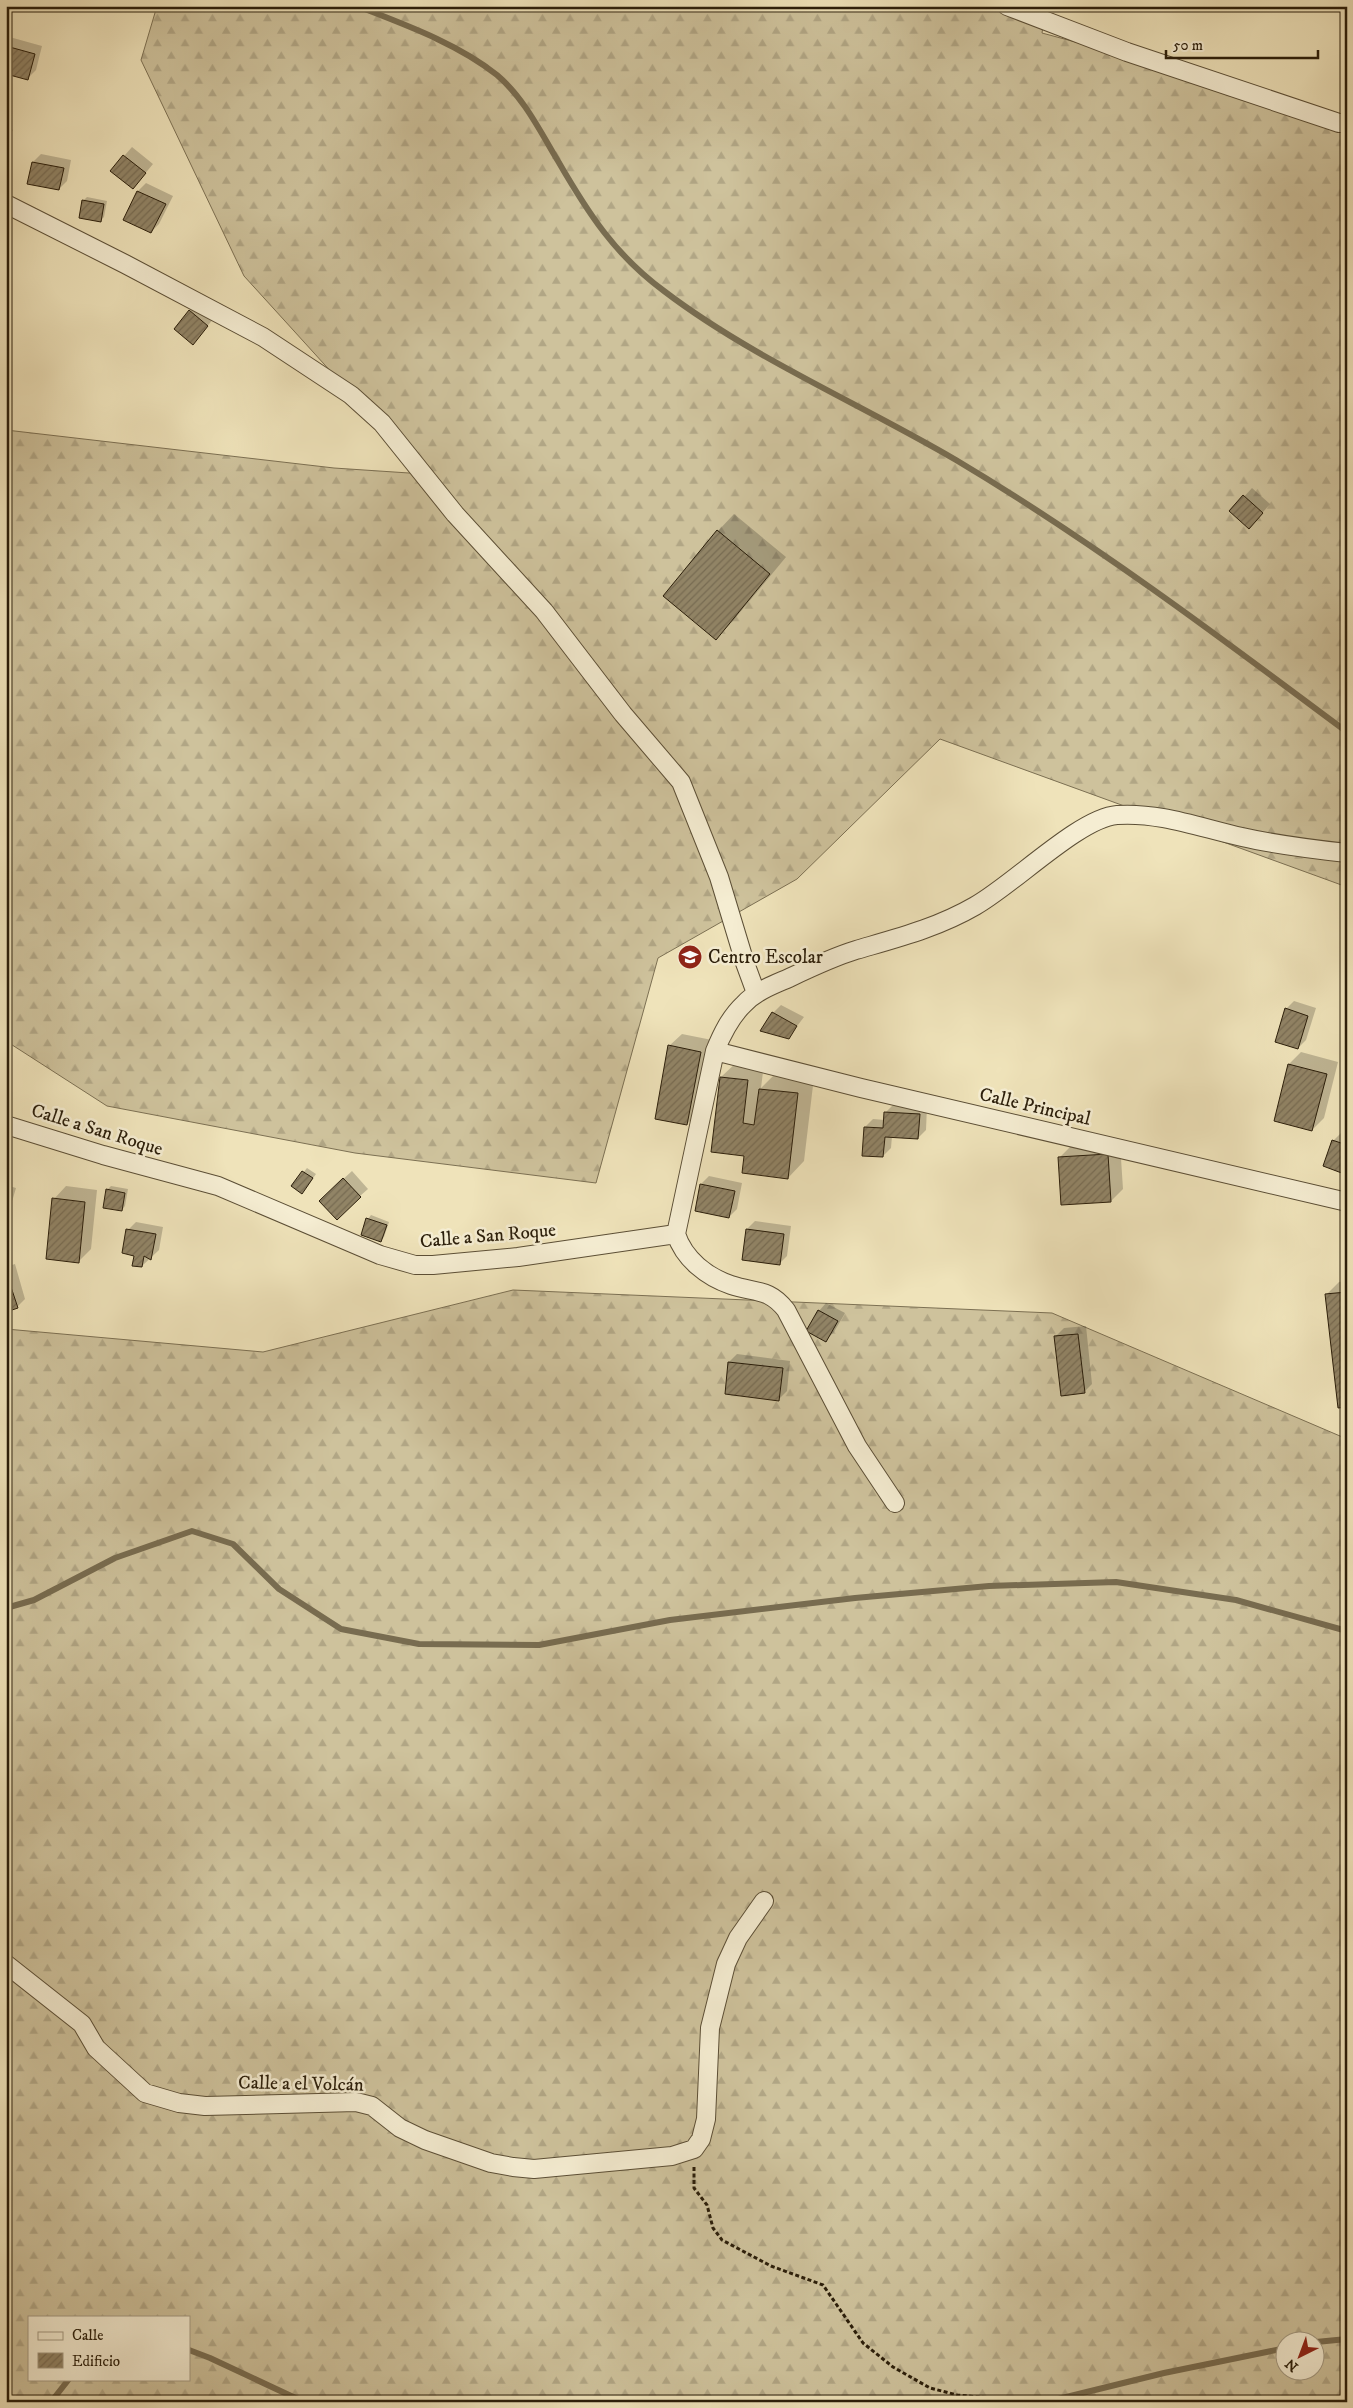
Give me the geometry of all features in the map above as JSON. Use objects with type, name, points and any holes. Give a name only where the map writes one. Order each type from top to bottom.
[{"type":"street","points":[[1007,6],[1127,52],[1339,123],[1347,122]]},
{"type":"street","points":[[6,204],[126,264],[263,338],[351,395],[382,423],[455,514],[544,611],[622,714],[681,782],[719,877],[756,993]]},
{"type":"street","points":[[895,1503],[857,1446],[786,1310],[778,1300],[769,1294],[719,1280],[686,1256],[680,1247],[676,1234],[714,1052],[723,1030],[733,1016],[756,993],[854,951],[921,932],[975,906],[998,892],[1078,831],[1103,816],[1136,815],[1177,820],[1284,846],[1347,853]]},
{"type":"street","name":"Calle Principal","points":[[714,1052],[1347,1202]]},
{"type":"street","name":"Calle a San Roque","points":[[6,1125],[103,1155],[218,1186],[380,1255],[415,1265],[518,1257],[676,1234]]},
{"type":"street","points":[[694,2149],[701,2139],[706,2119],[710,2028],[726,1964],[738,1938],[764,1901]]},
{"type":"street","name":"Calle a el Volcán","points":[[6,1964],[82,2024],[96,2048],[133,2085],[145,2093],[163,2099],[205,2106],[356,2102],[372,2106],[400,2128],[425,2140],[491,2163],[534,2169],[672,2156],[694,2149]]},
{"type":"path","points":[[694,2149],[694,2188],[707,2205],[714,2228],[722,2240],[771,2266],[823,2285],[863,2343],[893,2367],[930,2388],[958,2395],[1035,2402]]},
{"type":"green space","points":[[157,6],[1046,6],[1042,33],[1321,108],[1347,124],[1347,887],[940,739],[797,879],[658,958],[596,1183],[355,1153],[107,1106],[6,1041],[6,430],[334,468],[424,474],[244,276],[141,60]]},
{"type":"green space","points":[[513,1290],[1052,1313],[1347,1439],[1347,2402],[6,2402],[6,2028],[14,1961],[6,1959],[6,1329],[263,1352]]},
{"type":"building","points":[[6,46],[35,54],[28,80],[6,74]]},
{"type":"building","points":[[123,155],[146,173],[133,189],[110,171]]},
{"type":"building","points":[[32,162],[64,168],[59,190],[27,184]]},
{"type":"building","points":[[137,191],[166,204],[151,233],[123,220]]},
{"type":"building","points":[[82,200],[104,204],[101,222],[79,218]]},
{"type":"building","points":[[189,310],[208,326],[193,345],[174,329]]},
{"type":"building","points":[[1243,495],[1263,513],[1249,529],[1229,511]]},
{"type":"building","points":[[717,530],[770,574],[716,640],[663,596]]},
{"type":"building","points":[[1342,1006],[1347,1006],[1347,1028],[1342,1028]]},
{"type":"building","points":[[1285,1008],[1308,1016],[1298,1049],[1275,1042]]},
{"type":"building","points":[[772,1012],[797,1026],[789,1039],[760,1031]]},
{"type":"building","points":[[668,1045],[701,1052],[687,1125],[655,1119]]},
{"type":"building","points":[[1288,1064],[1327,1074],[1312,1131],[1274,1121]]},
{"type":"building","points":[[720,1077],[748,1080],[743,1123],[754,1125],[759,1089],[798,1093],[788,1179],[742,1173],[744,1156],[711,1152]]},
{"type":"building","points":[[1347,1099],[1347,1116],[1342,1114]]},
{"type":"building","points":[[884,1112],[920,1114],[918,1139],[885,1137],[883,1157],[862,1156],[864,1127],[883,1128]]},
{"type":"building","points":[[1332,1140],[1347,1145],[1347,1175],[1323,1166]]},
{"type":"building","points":[[1108,1154],[1111,1202],[1061,1205],[1058,1157]]},
{"type":"building","points":[[302,1171],[313,1178],[302,1194],[291,1186]]},
{"type":"building","points":[[343,1178],[361,1197],[337,1220],[319,1201]]},
{"type":"building","points":[[700,1184],[735,1191],[729,1218],[695,1211]]},
{"type":"building","points":[[106,1189],[125,1193],[122,1211],[103,1208]]},
{"type":"building","points":[[52,1198],[85,1202],[79,1263],[46,1259]]},
{"type":"building","points":[[366,1218],[387,1225],[381,1242],[361,1235]]},
{"type":"building","points":[[126,1229],[156,1234],[151,1260],[144,1256],[142,1267],[132,1266],[134,1256],[122,1253]]},
{"type":"building","points":[[746,1229],[784,1234],[780,1265],[742,1260]]},
{"type":"building","points":[[6,1272],[18,1308],[6,1312]]},
{"type":"building","points":[[1347,1292],[1347,1407],[1338,1408],[1325,1294]]},
{"type":"building","points":[[818,1310],[838,1321],[826,1342],[806,1331]]},
{"type":"building","points":[[1078,1334],[1085,1393],[1061,1396],[1054,1336]]},
{"type":"building","points":[[728,1362],[783,1368],[779,1401],[725,1394]]},
{"type":"waterway","points":[[357,6],[411,27],[465,53],[507,84],[523,104],[580,198],[604,232],[631,263],[664,291],[733,338],[807,380],[920,439],[1057,523],[1155,591],[1347,732]]},
{"type":"waterway","points":[[6,1608],[34,1600],[115,1558],[192,1531],[233,1544],[279,1589],[341,1629],[419,1644],[539,1645],[670,1620],[855,1598],[989,1586],[1116,1582],[1236,1600],[1347,1631]]},
{"type":"waterway","points":[[1326,2341],[1347,2339]]},
{"type":"waterway","points":[[190,2350],[304,2402]]},
{"type":"waterway","points":[[1046,2402],[1164,2373],[1276,2350]]},
{"type":"waterway","points":[[51,2402],[68,2380]]},
{"type":"place","name":"Centro Escolar","points":[[690,957]]}]
